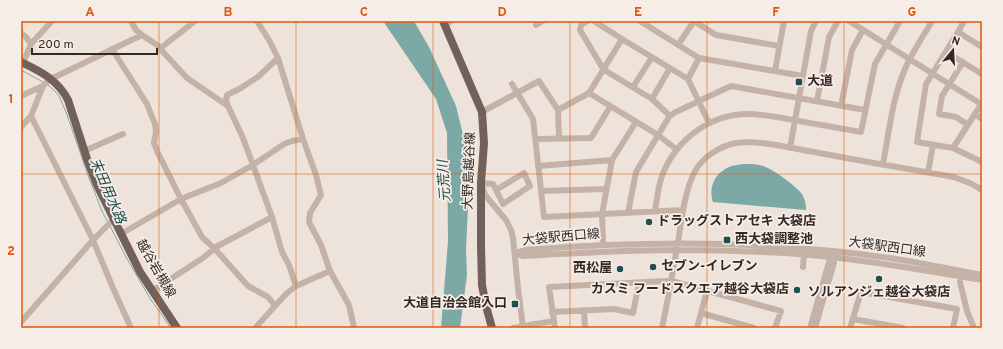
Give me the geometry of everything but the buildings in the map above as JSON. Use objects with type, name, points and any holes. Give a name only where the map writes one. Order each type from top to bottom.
[{"type":"main road","name":"大野島越谷線","points":[[446,22],[482,112],[484,143],[481,183],[482,285],[492,328]]},
{"type":"main road","name":"越谷岩槻線","points":[[22,62],[41,72],[46,83],[65,93],[110,222],[121,234],[140,272],[177,328]]},
{"type":"street","points":[[22,62],[31,44],[52,21]]},
{"type":"street","points":[[131,21],[136,30],[162,48],[162,51],[187,78],[228,106]]},
{"type":"street","points":[[162,48],[195,21]]},
{"type":"street","points":[[256,21],[269,40],[278,58],[303,139],[316,175],[321,196],[310,213],[309,222],[321,246],[330,271],[349,305],[354,328]]},
{"type":"street","points":[[536,25],[543,21]]},
{"type":"street","points":[[588,21],[581,25],[580,30],[604,69],[652,99],[670,116]]},
{"type":"street","points":[[594,21],[688,79],[709,123]]},
{"type":"street","points":[[640,21],[699,58],[803,76]]},
{"type":"street","points":[[678,45],[694,21],[716,35],[779,46]]},
{"type":"street","points":[[775,71],[784,21]]},
{"type":"street","points":[[790,148],[811,31],[816,21]]},
{"type":"street","points":[[817,102],[829,37],[838,21]]},
{"type":"street","points":[[849,21],[982,104],[953,148]]},
{"type":"street","points":[[655,211],[662,178],[676,149],[695,132],[709,123],[737,114],[768,115],[861,132],[875,64],[899,23],[891,21]]},
{"type":"street","points":[[883,164],[896,96],[903,74],[932,21]]},
{"type":"street","points":[[964,21],[926,84],[917,142],[953,148],[982,162]]},
{"type":"street","points":[[841,106],[852,50],[863,30]]},
{"type":"street","points":[[958,32],[982,47]]},
{"type":"street","points":[[21,33],[31,44]]},
{"type":"street","points":[[21,96],[57,76],[142,35]]},
{"type":"street","points":[[558,110],[589,93],[622,39]]},
{"type":"street","points":[[112,49],[147,104],[155,124],[156,131],[154,143],[157,151],[202,237],[215,249],[248,286],[268,297],[275,306]]},
{"type":"street","points":[[946,52],[982,74]]},
{"type":"street","points":[[633,87],[652,57]]},
{"type":"street","points":[[278,58],[259,76],[227,95],[226,100],[243,138],[272,217],[282,252],[290,265],[296,286]]},
{"type":"street","points":[[688,79],[699,58]]},
{"type":"street","points":[[963,62],[942,96],[939,114],[956,117],[968,125]]},
{"type":"street","points":[[652,99],[670,68]]},
{"type":"street","points":[[482,112],[540,81],[558,110],[559,139]]},
{"type":"street","points":[[21,127],[31,116],[46,83]]},
{"type":"street","points":[[512,84],[533,119],[544,217],[683,210]]},
{"type":"street","points":[[628,213],[636,172],[670,116],[732,86],[865,110]]},
{"type":"street","points":[[589,93],[658,135],[676,149]]},
{"type":"street","points":[[536,139],[591,138],[610,107]]},
{"type":"street","points":[[975,114],[982,119]]},
{"type":"street","points":[[31,116],[93,240],[131,328]]},
{"type":"street","points":[[603,245],[602,214],[612,160],[636,122]]},
{"type":"street","points":[[84,151],[123,134]]},
{"type":"street","points":[[121,234],[181,199],[221,184],[284,144],[303,139]]},
{"type":"street","points":[[662,328],[672,281],[683,210],[691,180],[696,169],[704,160],[722,147],[748,142],[790,148],[954,177],[972,184],[982,190]]},
{"type":"street","points":[[928,172],[933,145]]},
{"type":"street","points":[[538,166],[612,160]]},
{"type":"street","points":[[496,190],[524,173],[530,186],[503,204],[496,190],[493,184],[481,183],[485,196],[506,220],[511,230],[523,327]]},
{"type":"street","points":[[541,191],[606,189]]},
{"type":"street","points":[[152,291],[215,249],[272,217]]},
{"type":"street","points":[[21,322],[110,222]]},
{"type":"street","name":"大袋駅西口線","points":[[515,253],[525,250],[603,245],[678,243],[764,246],[834,255],[982,280]]},
{"type":"street","name":"大袋駅西口線","points":[[515,253],[523,256],[677,250],[834,255],[890,258],[982,275]]},
{"type":"street","points":[[803,267],[804,255]]},
{"type":"street","points":[[810,328],[829,262],[834,255]]},
{"type":"street","points":[[815,328],[834,263],[834,255]]},
{"type":"street","points":[[255,328],[286,294],[296,286],[330,271]]},
{"type":"street","points":[[555,328],[550,287],[672,281],[780,311],[775,328]]},
{"type":"street","points":[[960,282],[967,311],[974,328]]},
{"type":"street","points":[[552,312],[614,309],[634,313],[639,283]]},
{"type":"street","points":[[697,328],[707,291]]},
{"type":"street","points":[[850,328],[861,292],[957,309],[953,328]]},
{"type":"street","points":[[584,310],[586,328]]},
{"type":"street","points":[[701,313],[741,326],[754,328]]},
{"type":"street","points":[[853,319],[903,328]]},
{"type":"street","points":[[513,328],[553,321]]},
{"type":"water","points":[[383,21],[414,21],[429,47],[456,106],[470,163],[466,250],[467,275],[460,328],[441,328],[448,241],[447,133],[436,99]]},
{"type":"water","points":[[744,164],[756,164],[763,166],[784,178],[802,194],[806,210],[713,202],[711,191],[716,177],[729,167]]},
{"type":"waterway","name":"末田用水路","points":[[21,70],[43,82]]},
{"type":"waterway","name":"末田用水路","points":[[48,85],[59,96],[66,112],[89,178],[107,221]]},
{"type":"waterway","name":"末田用水路","points":[[110,226],[151,300],[171,328]]},
{"type":"place","name":"大道","points":[[799,82]]},
{"type":"place","name":"ドラッグストアセキ 大袋店","points":[[649,222]]},
{"type":"place","name":"西大袋調整池","points":[[727,240]]},
{"type":"place","name":"セブン-イレブン","points":[[653,267]]},
{"type":"place","name":"西松屋","points":[[620,269]]},
{"type":"place","name":"ソルアンジェ越谷大袋店","points":[[879,279]]},
{"type":"place","name":"カスミ フードスクエア越谷大袋店","points":[[797,290]]},
{"type":"place","name":"大道自治会館入口","points":[[515,304]]},
{"type":"water label","name":"元荒川","points":[[445,181]]}]
